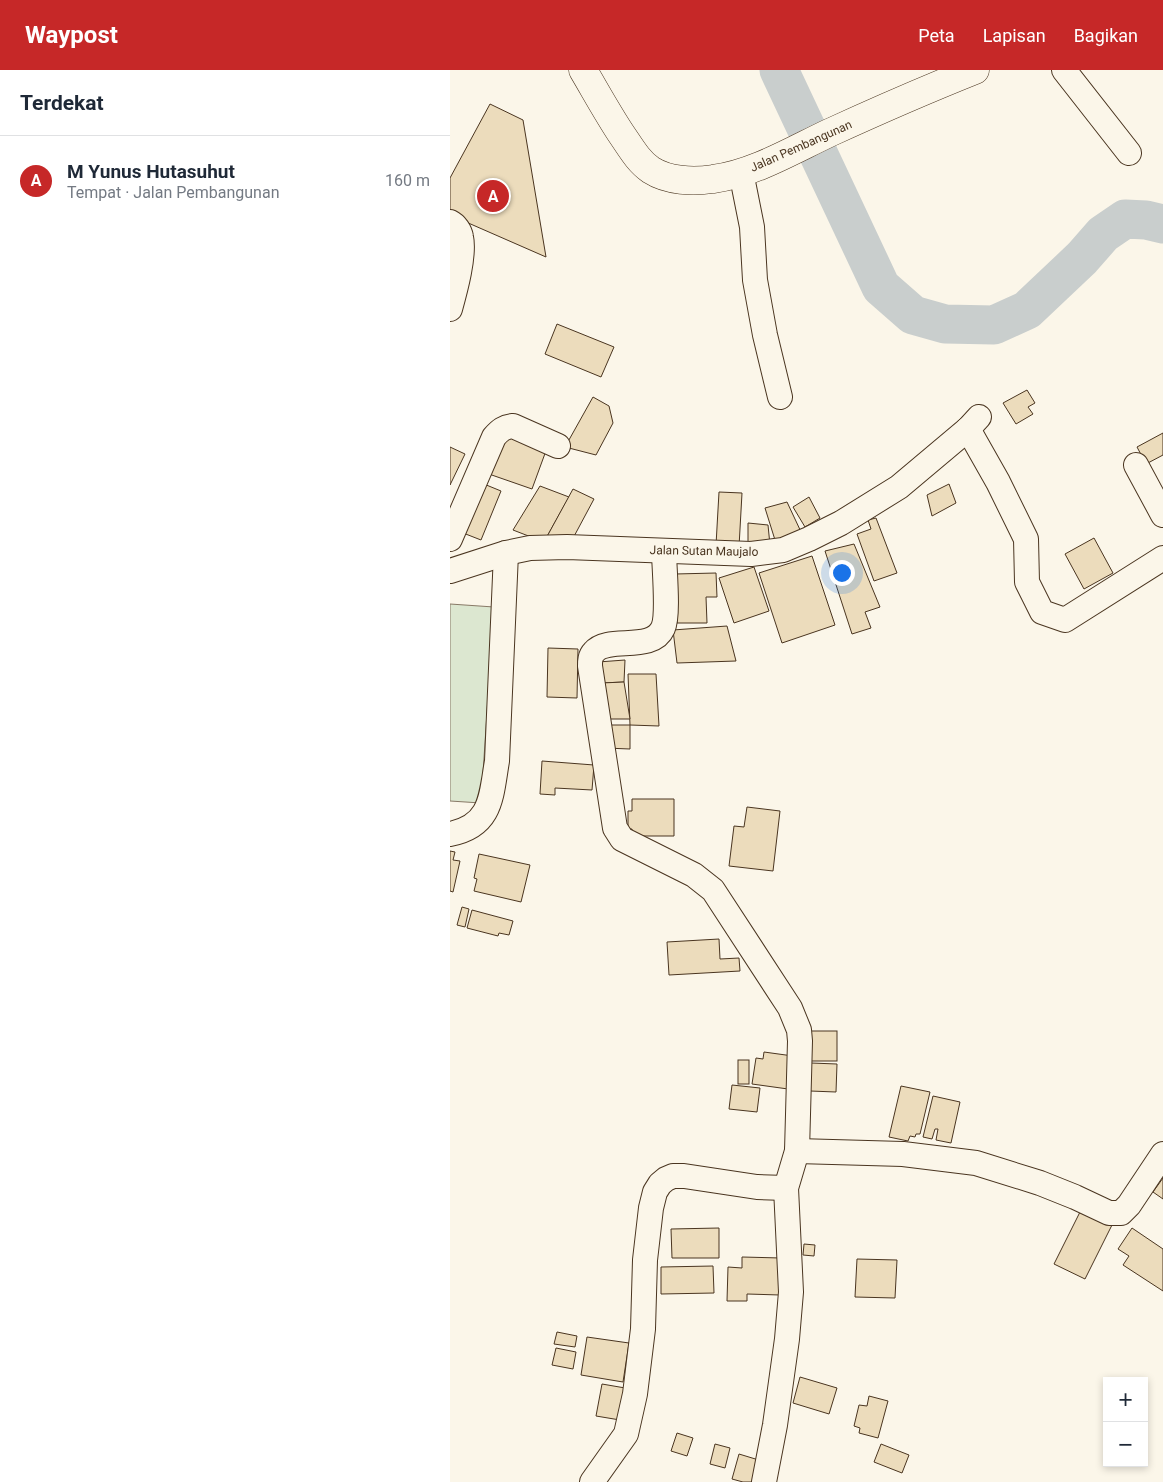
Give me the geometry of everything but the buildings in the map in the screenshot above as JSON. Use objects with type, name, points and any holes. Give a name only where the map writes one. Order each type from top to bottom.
[{"type":"main road","name":"Jalan Pembangunan","points":[[583,70],[614,123],[638,158],[660,175],[678,180],[696,181],[715,179],[760,165],[862,118],[935,78],[975,70]]},
{"type":"street","points":[[1064,70],[1129,153]]},
{"type":"street","points":[[741,172],[752,227],[755,280],[765,335],[780,397]]},
{"type":"street","points":[[450,222],[456,226],[461,236],[462,251],[450,309]]},
{"type":"street","name":"Jalan Sutan Maujalo","points":[[450,571],[506,553],[530,548],[567,547],[750,554],[782,550],[810,539],[841,523],[899,487],[974,423],[998,482],[1026,539],[1027,582],[1042,612],[1065,620],[1163,558]]},
{"type":"street","points":[[450,539],[494,437],[499,430],[513,426],[558,446]]},
{"type":"street","points":[[1136,465],[1163,514]]},
{"type":"street","points":[[664,551],[665,620],[660,633],[647,641],[598,648],[591,657],[590,666],[613,824],[622,839],[694,875],[713,890],[790,1008],[799,1030],[797,1151],[786,1188],[791,1292],[787,1339],[775,1425],[764,1482]]},
{"type":"street","points":[[450,834],[462,831],[482,818],[492,792],[497,761],[506,553]]},
{"type":"street","points":[[797,1151],[902,1154],[976,1163],[1040,1183],[1109,1213],[1121,1213],[1129,1205],[1163,1154]]},
{"type":"street","points":[[592,1482],[626,1434],[635,1394],[644,1329],[645,1260],[651,1208],[655,1192],[660,1184],[673,1176],[684,1176],[757,1187],[786,1188]]},
{"type":"green space","points":[[450,604],[494,607],[481,803],[450,801]]},
{"type":"waterway","points":[[779,70],[881,287],[913,315],[945,324],[994,325],[1027,310],[1082,258],[1103,234],[1125,219],[1146,220],[1163,224]]},
{"type":"place","name":"M Yunus Hutasuhut","points":[[493,196]]}]
